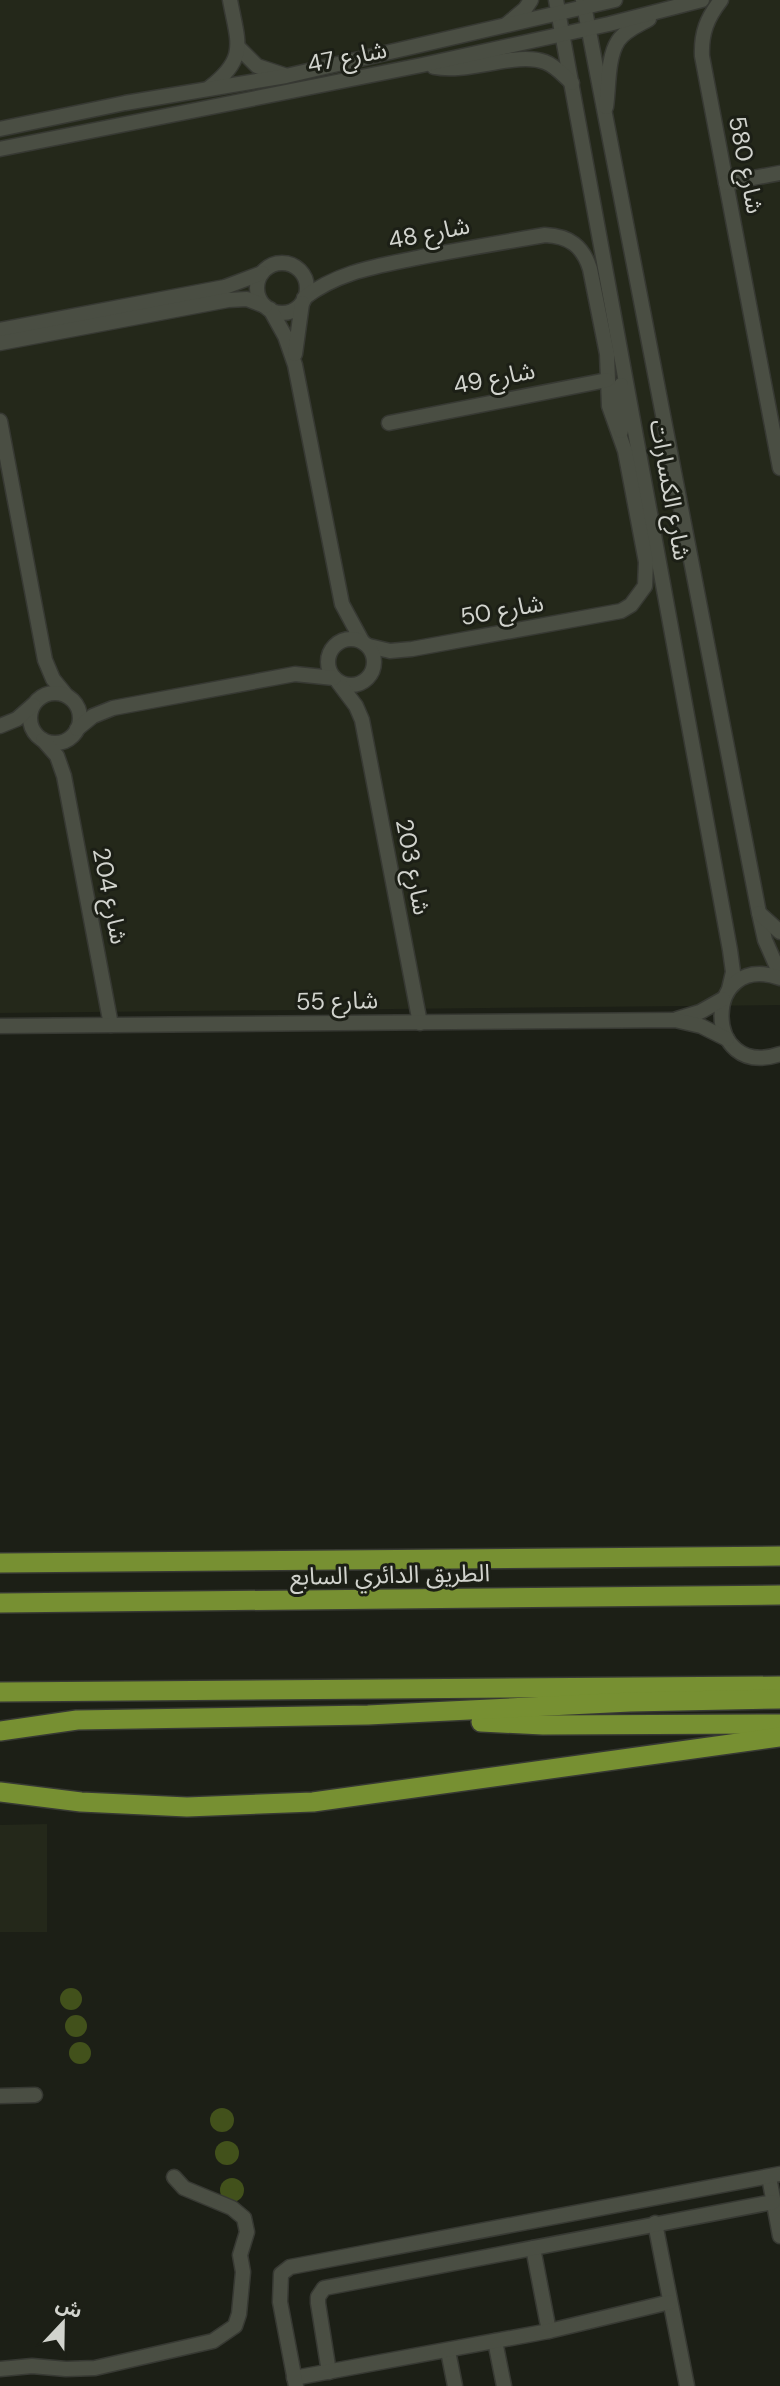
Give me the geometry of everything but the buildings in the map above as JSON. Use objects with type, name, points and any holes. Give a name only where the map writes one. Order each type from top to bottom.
[{"type":"highway","points":[[0,1563],[780,1556]]},
{"type":"highway","name":"الطريق الدائري السابع","points":[[0,1603],[780,1595]]},
{"type":"highway","points":[[0,1692],[780,1686]]},
{"type":"highway","points":[[0,1731],[77,1720],[459,1713],[630,1702],[780,1699]]},
{"type":"highway","points":[[368,1715],[543,1725],[780,1724]]},
{"type":"highway","points":[[0,1792],[80,1802],[187,1807],[313,1802],[780,1737]]},
{"type":"street","points":[[230,0],[239,48],[257,66],[286,76]]},
{"type":"street","points":[[503,27],[525,9],[531,0]]},
{"type":"street","name":"شارع 47","points":[[0,129],[125,103],[286,76],[503,27],[557,7],[615,0]]},
{"type":"street","name":"شارع 47","points":[[0,149],[422,65],[588,29],[702,0]]},
{"type":"street","name":"شارع 580","points":[[721,0],[705,26],[701,40],[702,56],[726,183],[773,391],[780,468]]},
{"type":"street","name":"شارع الكسارات","points":[[583,3],[759,913],[765,940],[780,976]]},
{"type":"street","points":[[604,118],[612,60],[618,41],[633,28],[673,6]]},
{"type":"street","name":"شارع الكسارات","points":[[557,7],[730,950],[733,972],[720,1019],[727,1039]]},
{"type":"street","points":[[206,90],[228,72],[239,48]]},
{"type":"street","points":[[422,65],[443,69],[468,68],[534,59],[549,64],[572,83]]},
{"type":"street","points":[[726,183],[780,173]]},
{"type":"street","name":"شارع 48","points":[[303,300],[335,278],[362,269],[545,235],[569,240]]},
{"type":"street","name":"شارع الكسارات","points":[[569,240],[587,257],[607,354],[611,415],[625,451],[646,562],[647,574],[639,596]]},
{"type":"street","points":[[6,330],[225,287],[262,273],[277,264],[294,266],[305,280],[296,334],[295,365]]},
{"type":"street","points":[[262,273],[257,290],[285,336],[295,365],[342,604],[341,618],[328,665],[336,680]]},
{"type":"street","points":[[6,330],[228,300],[247,299],[287,312],[303,300]]},
{"type":"street","points":[[0,343],[6,330]]},
{"type":"street","points":[[0,355],[6,330]]},
{"type":"street","points":[[621,439],[623,363]]},
{"type":"street","name":"شارع 49","points":[[389,423],[607,380]]},
{"type":"street","points":[[0,421],[46,660],[53,679],[79,715],[74,733]]},
{"type":"street","name":"شارع 50","points":[[365,644],[390,651],[412,649],[609,614],[631,605],[639,596]]},
{"type":"street","points":[[0,727],[17,729],[58,743],[93,716],[113,708],[295,674],[357,685],[368,679],[375,663],[342,604]]},
{"type":"street","points":[[295,674],[348,639],[365,644]]},
{"type":"street","points":[[40,738],[30,720],[46,660]]},
{"type":"street","name":"شارع 203","points":[[362,720],[368,679]]},
{"type":"street","name":"شارع 203","points":[[336,680],[348,694],[362,720],[420,1023]]},
{"type":"street","points":[[0,727],[17,719],[46,694],[56,693],[93,706],[113,708]]},
{"type":"street","name":"شارع 204","points":[[64,776],[74,733]]},
{"type":"street","name":"شارع 204","points":[[40,738],[57,756],[64,776],[111,1025]]},
{"type":"street","points":[[759,913],[780,932]]},
{"type":"street","name":"شارع الكسارات","points":[[726,994],[748,976],[759,973],[780,976]]},
{"type":"street","name":"شارع 55","points":[[675,1020],[700,1012],[726,994]]},
{"type":"street","name":"شارع 55","points":[[0,1026],[675,1020],[701,1026],[727,1039]]},
{"type":"street","points":[[727,1039],[739,1051],[755,1058],[780,1054]]},
{"type":"street","points":[[0,2096],[35,2095]]},
{"type":"street","points":[[670,2302],[448,2351],[329,2372],[295,2382],[280,2302],[281,2274],[290,2267],[774,2175],[773,2202],[780,2236]]},
{"type":"street","points":[[0,2369],[33,2366],[95,2368],[213,2341],[235,2326],[239,2314],[243,2272],[240,2255],[247,2232],[244,2218],[232,2208],[184,2188],[174,2177]]},
{"type":"street","points":[[329,2372],[318,2303],[318,2297],[324,2288],[773,2202]]},
{"type":"street","points":[[654,2223],[687,2386]]},
{"type":"street","points":[[533,2248],[549,2330]]},
{"type":"street","points":[[495,2341],[504,2386]]},
{"type":"street","points":[[448,2351],[455,2386]]},
{"type":"shaded area","points":[[0,0],[780,0],[780,1005],[0,1013]]},
{"type":"shaded area","points":[[47,1824],[47,1932],[0,1932],[0,1825]]},
{"type":"shaded area","points":[[71,1988],[79,1991],[82,1999],[79,2007],[71,2010],[63,2007],[60,1999],[63,1991]]},
{"type":"shaded area","points":[[76,2015],[84,2018],[87,2026],[84,2034],[76,2037],[68,2034],[65,2026],[68,2018]]},
{"type":"shaded area","points":[[80,2042],[88,2045],[91,2053],[88,2061],[80,2064],[72,2061],[69,2053],[72,2045]]},
{"type":"shaded area","points":[[222,2108],[231,2111],[234,2120],[231,2129],[222,2132],[213,2129],[210,2120],[213,2111]]},
{"type":"shaded area","points":[[227,2141],[236,2144],[239,2153],[236,2162],[227,2165],[218,2162],[215,2153],[218,2144]]},
{"type":"shaded area","points":[[232,2178],[241,2181],[244,2190],[241,2199],[232,2202],[223,2199],[220,2190],[223,2181]]}]
